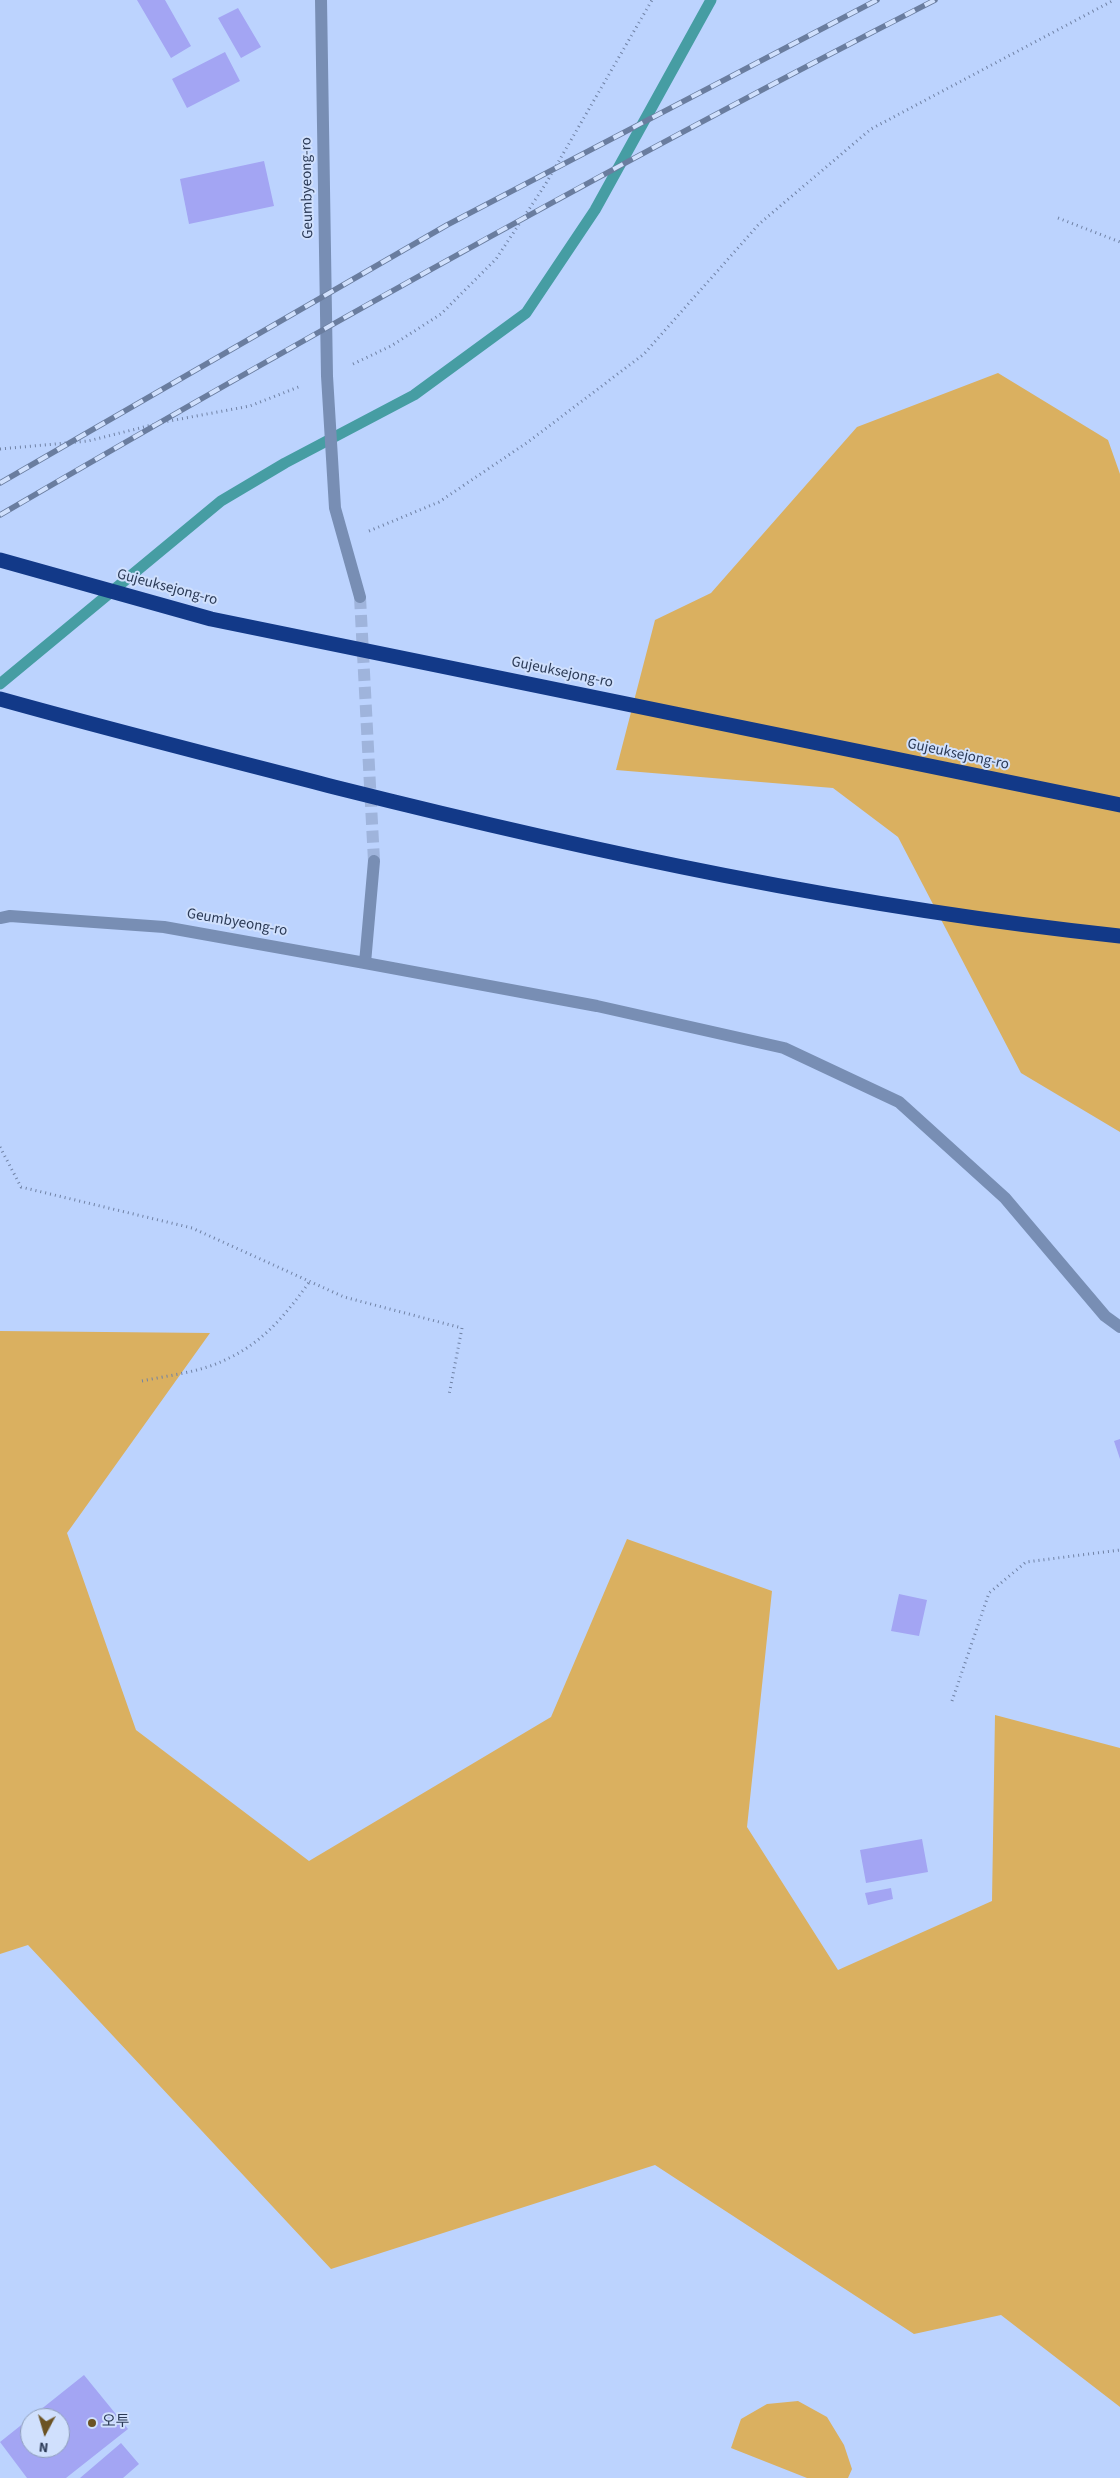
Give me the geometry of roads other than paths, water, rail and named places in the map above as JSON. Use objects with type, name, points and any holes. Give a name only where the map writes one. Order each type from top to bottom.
[{"type":"highway","name":"Gujeuksejong-ro","points":[[4,561],[211,619],[1120,805]]},
{"type":"highway","points":[[0,699],[100,728],[487,825],[748,882],[1041,928],[1120,936]]},
{"type":"street","name":"Geumbyeong-ro","points":[[322,0],[327,376],[335,508],[360,598]]},
{"type":"street","points":[[365,963],[374,861]]},
{"type":"street","name":"Geumbyeong-ro","points":[[0,918],[10,916],[164,927],[597,1006],[784,1048],[899,1102],[1005,1198],[1105,1316],[1120,1327]]},
{"type":"waterway","points":[[0,684],[221,501],[285,463],[414,395],[526,313],[595,210],[711,0]]},
{"type":"tunnel","points":[[360,597],[374,861]]},
{"type":"railway","points":[[0,483],[447,225],[877,0]]},
{"type":"railway","points":[[0,515],[464,251],[816,61],[935,0]]},
{"type":"place","name":"오투","points":[[92,2423]]}]
